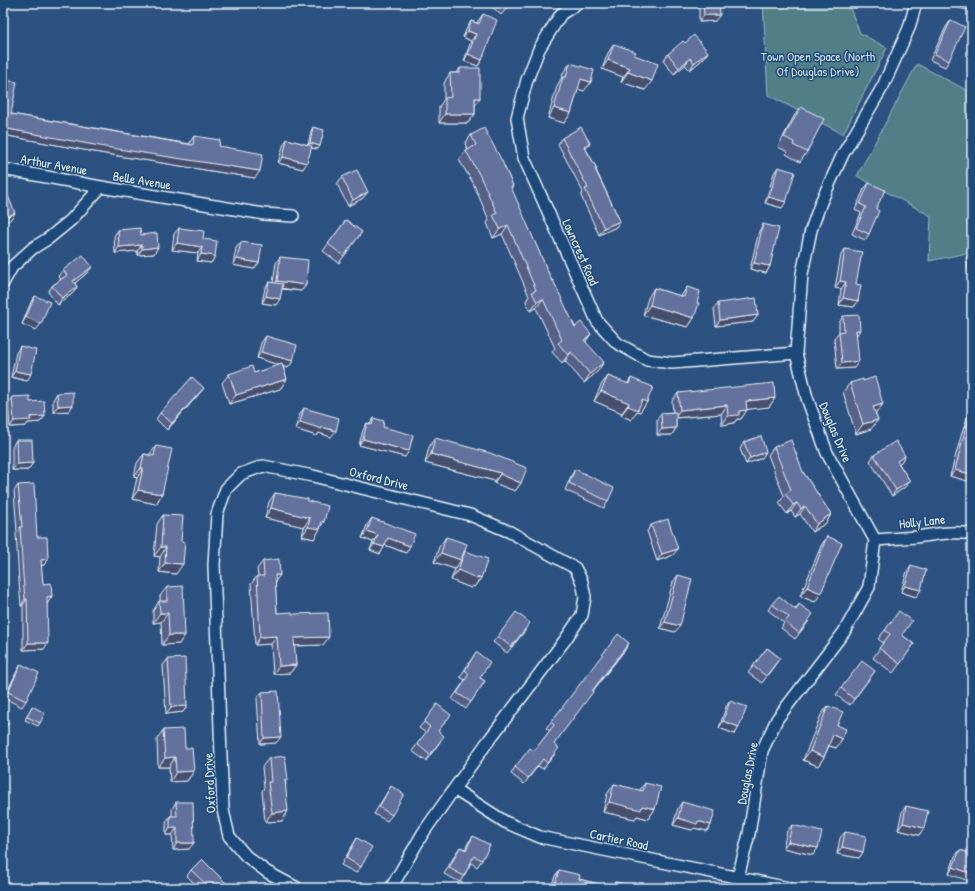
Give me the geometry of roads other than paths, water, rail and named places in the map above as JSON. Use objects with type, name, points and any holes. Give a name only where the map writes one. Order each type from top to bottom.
[{"type":"street","name":"Lawncrest Road","points":[[578,3],[561,14],[539,49],[527,80],[517,118],[524,158],[597,321],[617,343],[647,360],[672,363],[796,353]]},
{"type":"street","name":"Douglas Drive","points":[[738,877],[749,834],[762,751],[777,719],[844,632],[869,587],[875,540],[827,453],[807,398],[796,353],[802,274],[811,230],[821,202],[843,154],[883,86],[909,28],[916,3]]},
{"type":"street","name":"Arthur Avenue","points":[[3,169],[100,187]]},
{"type":"street","name":"Belle Avenue","points":[[3,283],[12,267],[33,248],[49,238],[71,220],[100,187],[264,214],[293,216]]},
{"type":"street","name":"Oxford Drive","points":[[297,888],[267,872],[246,856],[229,836],[223,810],[214,565],[217,514],[226,489],[241,474],[263,466],[313,476],[470,514],[510,532],[575,568],[582,582],[585,597],[582,615],[565,640],[486,744],[423,833],[391,888]]},
{"type":"street","name":"Holly Lane","points":[[875,540],[916,537],[942,532],[961,532],[972,534]]},
{"type":"street","name":"Cartier Road","points":[[454,789],[505,822],[540,837],[789,888]]},
{"type":"park label","name":"Town Open Space (North Of Douglas Drive)","points":[[818,64]]}]
